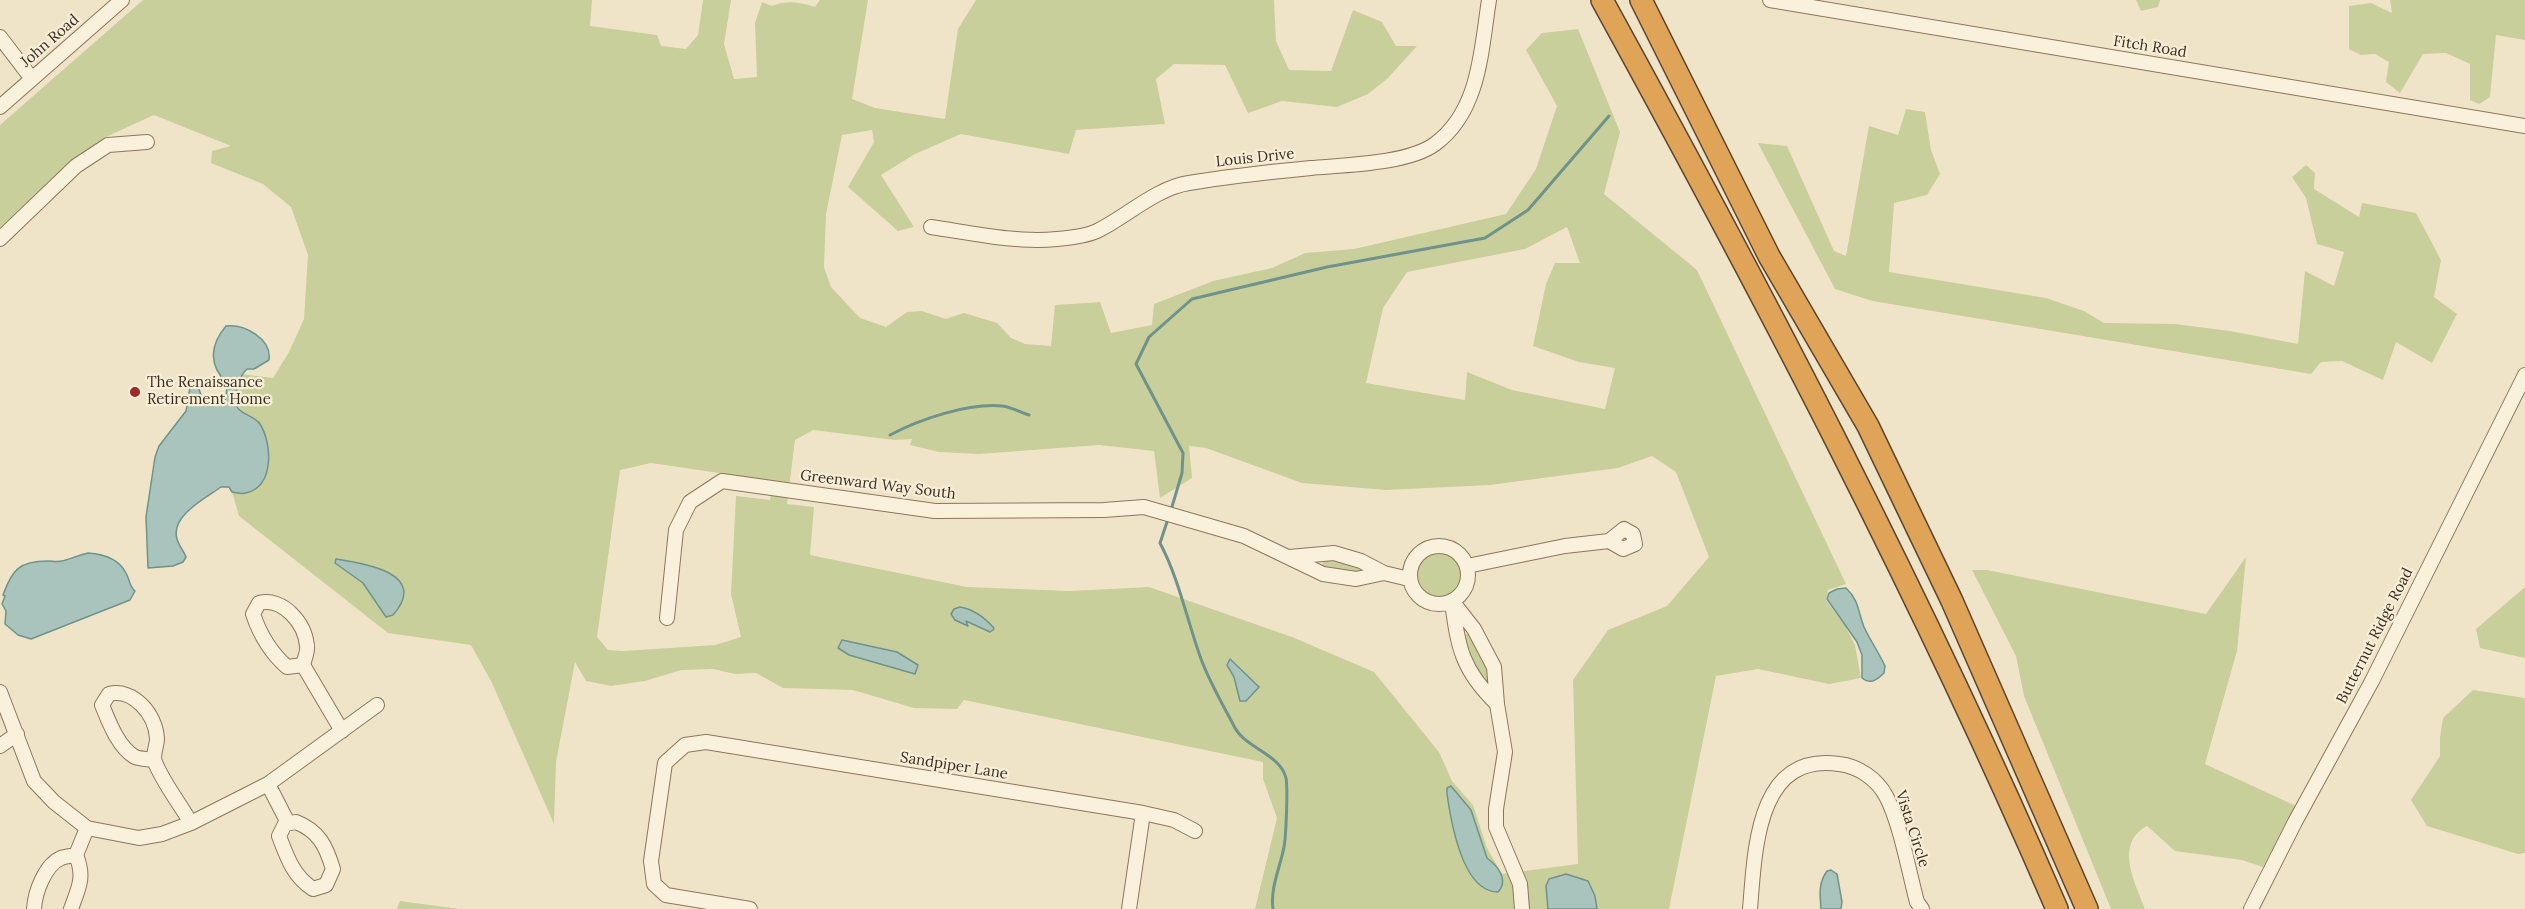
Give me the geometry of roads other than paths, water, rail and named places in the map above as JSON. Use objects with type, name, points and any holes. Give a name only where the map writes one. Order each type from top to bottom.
[{"type":"highway","points":[[1605,5],[1837,444],[2005,787],[2057,909]]},
{"type":"highway","points":[[1645,8],[1769,256],[1868,426],[1952,601],[2087,909]]},
{"type":"street","name":"John Road","points":[[0,107],[122,0]]},
{"type":"street","name":"Louis Drive","points":[[931,227],[1029,241],[1059,239],[1096,231],[1137,205],[1185,183],[1394,160],[1434,145],[1457,121],[1471,97],[1477,81],[1489,0]]},
{"type":"street","name":"Fitch Road","points":[[1770,0],[2525,126]]},
{"type":"street","points":[[0,37],[32,79]]},
{"type":"street","points":[[0,239],[76,166],[92,155],[108,145],[147,142]]},
{"type":"street","name":"Butternut Ridge Road","points":[[2251,909],[2295,822],[2372,681],[2525,375]]},
{"type":"street","name":"Greenward Way South","points":[[667,618],[676,530],[690,502],[722,481],[935,511],[1104,510],[1144,507],[1244,536],[1323,574],[1356,579],[1384,573]]},
{"type":"street","points":[[1467,566],[1536,551],[1609,541]]},
{"type":"street","points":[[1437,545],[1455,551],[1467,566],[1466,586],[1452,602],[1443,604],[1425,601],[1412,588],[1409,579],[1410,569],[1419,552],[1437,545]]},
{"type":"street","name":"Greenward Way South","points":[[1287,557],[1334,554],[1361,561],[1384,573],[1409,579]]},
{"type":"street","points":[[303,665],[287,667],[276,658],[260,634],[253,614],[259,603],[270,600],[285,606],[302,629],[308,647],[303,665],[342,731]]},
{"type":"street","points":[[1452,602],[1474,629],[1494,667],[1505,752],[1496,809],[1496,827],[1520,884],[1522,909]]},
{"type":"street","points":[[1452,602],[1456,636],[1464,662],[1478,685],[1497,704]]},
{"type":"street","points":[[154,760],[136,758],[125,748],[110,724],[102,705],[109,693],[120,691],[135,697],[151,720],[157,738],[154,760],[190,823]]},
{"type":"street","points":[[0,692],[34,781],[54,802],[87,828],[139,838],[162,834],[190,823],[268,784],[377,705]]},
{"type":"street","points":[[0,746],[17,734]]},
{"type":"street","name":"Sandpiper Lane","points":[[750,909],[666,896],[654,884],[651,861],[665,763],[685,745],[706,742],[1143,813],[1174,820],[1195,831]]},
{"type":"street","name":"Vista Circle","points":[[1750,909],[1754,864],[1764,811],[1777,785],[1796,770],[1810,763],[1826,762],[1849,765],[1872,778],[1886,796],[1917,902],[1922,909]]},
{"type":"street","points":[[268,784],[288,823]]},
{"type":"street","points":[[1129,909],[1143,813]]},
{"type":"street","points":[[296,822],[311,828],[327,851],[333,869],[326,885],[313,889],[300,880],[286,855],[279,836],[285,824],[288,823],[296,822]]},
{"type":"street","points":[[71,909],[81,882],[82,869],[76,855],[87,828]]},
{"type":"street","points":[[34,909],[34,901],[48,868],[61,858],[76,855]]},
{"type":"water","points":[[226,326],[249,330],[256,334],[262,339],[269,352],[269,360],[244,372],[236,394],[239,410],[257,421],[264,432],[268,452],[266,473],[262,482],[255,489],[246,493],[232,492],[229,487],[221,487],[199,502],[184,515],[176,531],[178,542],[186,557],[183,562],[173,566],[148,568],[146,517],[155,457],[159,446],[186,411],[190,388],[193,384],[197,384],[203,400],[212,406],[223,403],[226,398],[227,383],[217,370],[213,356],[216,341]]},
{"type":"water","points":[[88,553],[110,558],[123,568],[135,591],[130,600],[31,639],[18,635],[5,624],[6,611],[2,604],[5,596],[3,595],[10,579],[18,569],[23,565],[38,561],[60,561]]},
{"type":"water","points":[[336,559],[376,567],[398,580],[404,589],[402,601],[393,615],[386,617],[363,583],[335,563]]},
{"type":"water","points":[[1846,588],[1856,602],[1864,627],[1885,666],[1884,673],[1873,681],[1862,678],[1862,655],[1857,642],[1827,599],[1829,593]]},
{"type":"water","points":[[960,607],[978,614],[994,628],[993,630],[990,632],[966,621],[968,626],[955,620],[951,614],[954,609]]},
{"type":"water","points":[[842,640],[897,652],[918,665],[915,674],[849,655],[838,648]]},
{"type":"water","points":[[1230,659],[1259,687],[1246,701],[1240,701],[1234,677],[1227,665]]},
{"type":"water","points":[[1451,786],[1471,810],[1487,858],[1501,874],[1502,883],[1498,892],[1486,889],[1475,881],[1460,854],[1447,794],[1447,788]]},
{"type":"water","points":[[1831,870],[1837,874],[1841,909],[1821,909],[1821,885],[1827,871]]},
{"type":"water","points":[[1566,874],[1588,881],[1595,896],[1597,909],[1548,909],[1546,886],[1549,879]]},
{"type":"waterway","points":[[1171,510],[1182,473],[1183,453],[1136,364],[1149,337],[1192,299],[1327,267],[1485,238],[1528,210],[1609,116]]},
{"type":"waterway","points":[[890,435],[915,423],[974,407],[1002,406],[1029,415]]},
{"type":"waterway","points":[[1168,519],[1160,543],[1167,557],[1208,677],[1240,735],[1277,763],[1286,778],[1285,841],[1274,886],[1273,909]]},
{"type":"place","name":"The Renaissance Retirement Home","points":[[135,392]]}]
